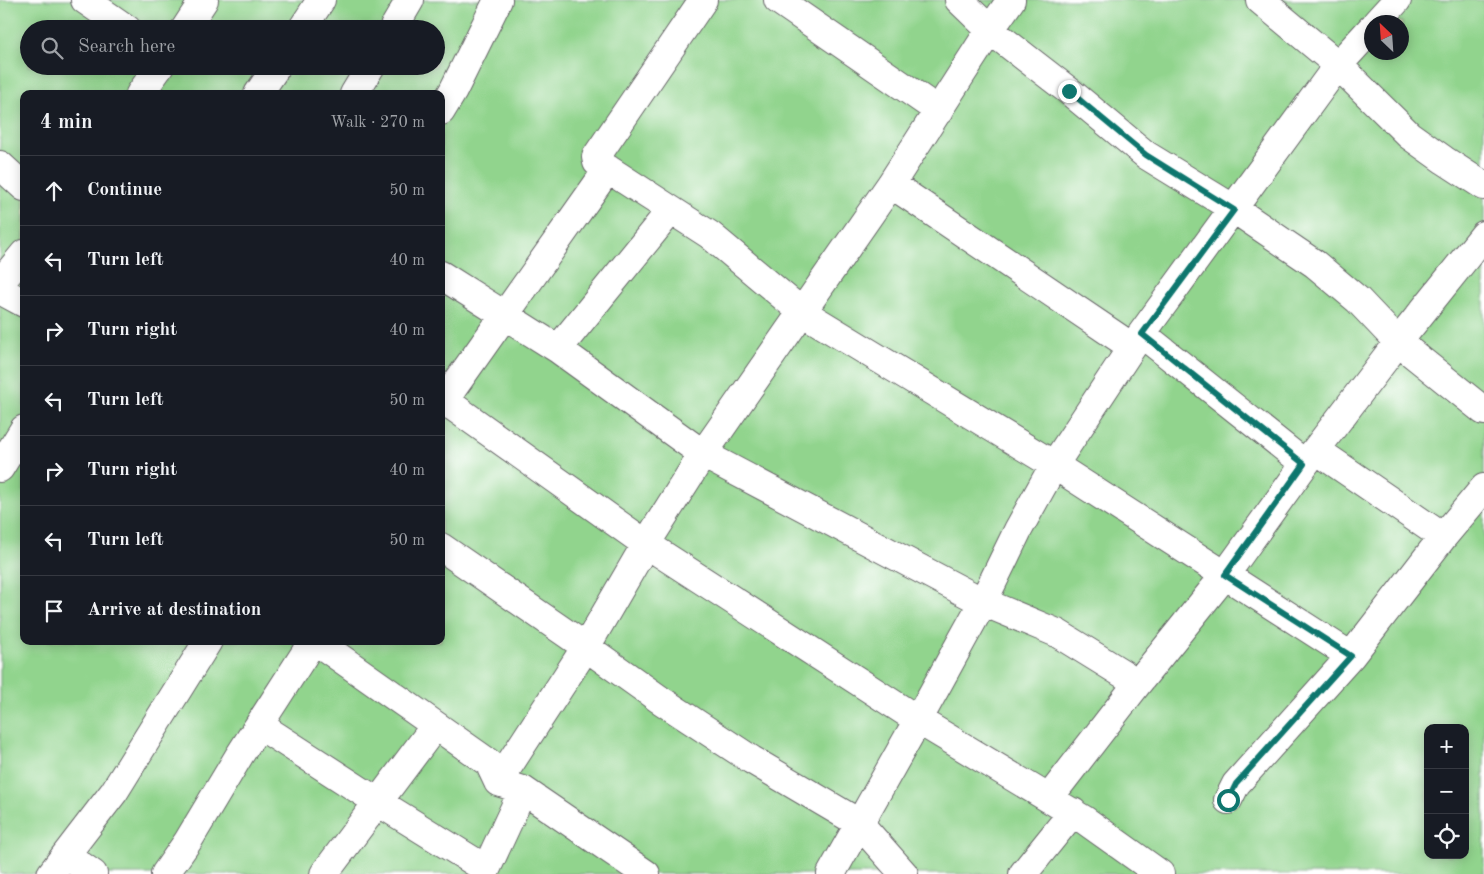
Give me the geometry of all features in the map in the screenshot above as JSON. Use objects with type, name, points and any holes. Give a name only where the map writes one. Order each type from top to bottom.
[{"type":"street","points":[[85,0],[114,20]]},
{"type":"street","points":[[191,20],[204,0]]},
{"type":"street","points":[[308,20],[321,0]]},
{"type":"street","points":[[398,20],[410,0]]},
{"type":"street","points":[[445,104],[498,0]]},
{"type":"street","points":[[703,0],[596,157],[597,162],[710,235],[802,312],[1054,466],[1351,656]]},
{"type":"street","points":[[778,0],[939,111]]},
{"type":"street","points":[[959,0],[990,30],[1069,91],[1146,155],[1315,264],[1358,300],[1398,342],[1484,411]]},
{"type":"street","points":[[259,725],[485,872],[510,786],[586,647],[646,544],[703,454],[891,184],[1011,0]]},
{"type":"street","points":[[1260,0],[1338,65],[1409,135],[1484,186]]},
{"type":"street","points":[[1383,15],[1397,0]]},
{"type":"street","points":[[831,874],[983,602],[1018,530],[1054,466],[1137,340],[1234,210],[1338,65],[1364,37]]},
{"type":"street","points":[[143,90],[154,75]]},
{"type":"street","points":[[261,90],[271,75]]},
{"type":"street","points":[[356,90],[366,75]]},
{"type":"street","points":[[0,164],[20,183]]},
{"type":"street","points":[[445,397],[608,169]]},
{"type":"street","points":[[891,184],[1137,340],[1310,457],[1443,537]]},
{"type":"street","points":[[558,349],[671,210]]},
{"type":"street","points":[[1048,798],[1225,575],[1310,457],[1398,342],[1484,235]]},
{"type":"street","points":[[0,283],[20,259]]},
{"type":"street","points":[[445,278],[558,349],[703,454],[983,602],[1057,633],[1138,683]]},
{"type":"street","points":[[0,290],[20,301]]},
{"type":"street","points":[[445,403],[646,544],[918,720],[1072,812],[1160,874]]},
{"type":"street","points":[[0,468],[16,433]]},
{"type":"street","points":[[1228,800],[1236,784],[1351,656],[1443,537],[1484,488]]},
{"type":"street","points":[[445,551],[659,699],[752,760],[860,823],[904,874]]},
{"type":"street","points":[[93,874],[58,864],[114,792],[206,645]]},
{"type":"street","points":[[165,874],[311,645]]},
{"type":"street","points":[[320,645],[489,763],[510,786],[646,874]]},
{"type":"street","points":[[324,874],[434,726]]},
{"type":"street","points":[[1023,874],[1072,812]]},
{"type":"green space","points":[[0,0],[1484,0],[1484,874],[0,874]]},
{"type":"route","points":[[1069,91],[1146,155],[1234,210],[1142,334],[1304,464],[1225,575],[1351,656],[1236,784],[1228,800]]}]
